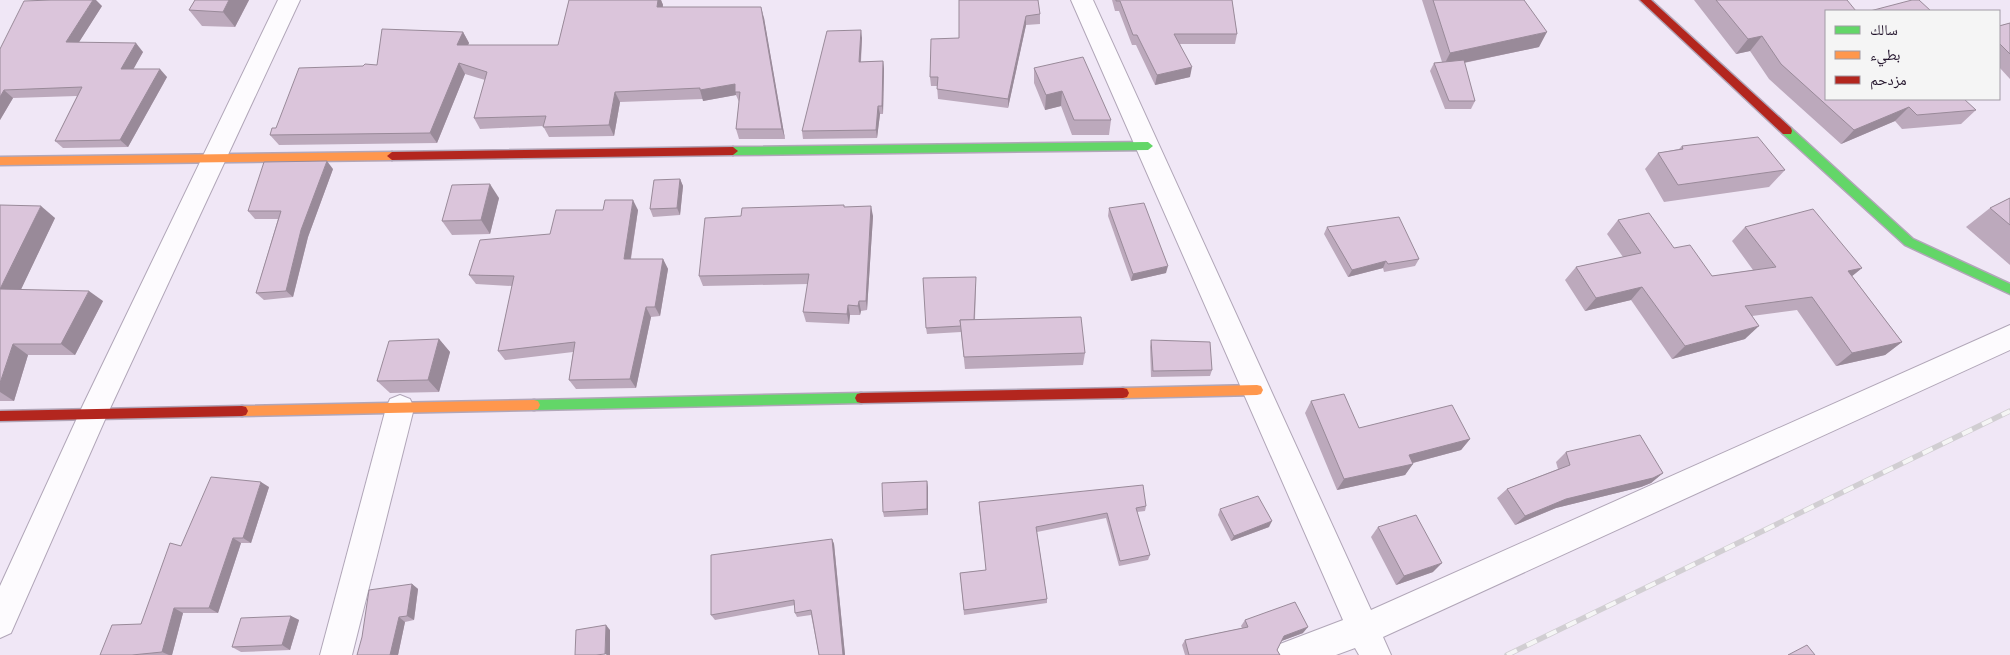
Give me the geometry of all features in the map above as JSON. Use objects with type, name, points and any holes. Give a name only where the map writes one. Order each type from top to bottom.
[{"type":"street","points":[[0,622],[93,414],[289,0]]},
{"type":"street","points":[[1082,0],[1369,642]]},
{"type":"street","points":[[1645,0],[1909,242],[2010,289]]},
{"type":"street","points":[[0,161],[1148,146]]},
{"type":"street","points":[[1291,655],[1369,642],[2010,336]]},
{"type":"street","points":[[0,416],[1257,390]]},
{"type":"street","points":[[336,655],[400,408]]},
{"type":"building","points":[[93,0],[66,42],[136,43],[121,69],[160,69],[120,140],[55,141],[82,87],[4,90],[0,97],[0,49],[24,1]]},
{"type":"building","points":[[195,0],[229,0],[223,12],[189,10]]},
{"type":"building","points":[[569,0],[658,0],[657,7],[761,7],[782,129],[736,129],[740,92],[735,92],[735,84],[700,90],[700,88],[615,92],[609,125],[543,127],[546,116],[474,118],[487,72],[459,63],[430,133],[270,135],[272,128],[276,128],[299,68],[377,65],[382,29],[463,32],[457,45],[558,45]]},
{"type":"building","points":[[959,0],[1038,0],[1040,14],[1026,16],[1008,99],[937,89],[938,77],[930,77],[931,39],[959,38]]},
{"type":"building","points":[[1116,0],[1232,0],[1237,34],[1174,34],[1192,67],[1157,75],[1137,35],[1133,35],[1120,1]]},
{"type":"building","points":[[1433,0],[1524,0],[1547,32],[1450,53]]},
{"type":"building","points":[[1716,0],[1847,0],[1855,10],[1825,10],[1825,100],[1965,100],[1976,110],[1917,115],[1909,107],[1854,130],[1781,64],[1762,36],[1748,39]]},
{"type":"building","points":[[1912,0],[1919,0],[1930,10],[1874,10]]},
{"type":"building","points":[[2010,23],[2010,54],[2000,44],[2000,26]]},
{"type":"building","points":[[861,30],[859,62],[883,61],[882,106],[878,106],[876,130],[802,131],[827,31]]},
{"type":"building","points":[[1083,57],[1111,120],[1074,120],[1062,91],[1046,95],[1034,68]]},
{"type":"building","points":[[1464,60],[1475,101],[1449,101],[1434,63]]},
{"type":"building","points":[[1758,137],[1785,170],[1678,185],[1658,153],[1683,149],[1682,146]]},
{"type":"building","points":[[327,161],[301,230],[286,291],[256,293],[281,211],[248,211],[264,162]]},
{"type":"building","points":[[680,179],[677,208],[650,209],[654,180]]},
{"type":"building","points":[[490,184],[481,220],[442,221],[452,185]]},
{"type":"building","points":[[2010,198],[2010,225],[1990,208]]},
{"type":"building","points":[[605,200],[633,200],[624,259],[663,259],[655,307],[646,307],[630,379],[569,380],[575,342],[498,351],[514,276],[469,275],[480,240],[550,234],[556,210],[603,210]]},
{"type":"building","points":[[1144,203],[1168,266],[1133,274],[1109,208]]},
{"type":"building","points":[[0,205],[41,206],[0,289]]},
{"type":"building","points":[[844,205],[844,207],[871,206],[866,301],[859,301],[858,306],[848,305],[847,314],[803,312],[809,274],[699,276],[705,218],[741,216],[742,208]]},
{"type":"building","points":[[1813,209],[1862,268],[1848,271],[1902,342],[1852,353],[1812,297],[1745,306],[1759,326],[1685,346],[1642,287],[1596,298],[1576,267],[1641,253],[1618,220],[1649,213],[1674,248],[1690,245],[1712,276],[1776,267],[1745,227]]},
{"type":"building","points":[[1399,217],[1419,259],[1388,264],[1386,261],[1352,270],[1327,227]]},
{"type":"building","points":[[976,277],[974,320],[960,320],[961,326],[926,328],[923,278]]},
{"type":"building","points":[[0,289],[89,291],[61,344],[13,344],[0,383]]},
{"type":"building","points":[[1081,317],[1085,353],[964,357],[960,320]]},
{"type":"building","points":[[439,339],[428,380],[377,381],[389,341]]},
{"type":"building","points":[[1151,340],[1210,342],[1212,370],[1153,371]]},
{"type":"building","points":[[1344,394],[1359,428],[1452,405],[1470,439],[1409,455],[1413,464],[1344,479],[1311,401]]},
{"type":"building","points":[[1640,435],[1663,473],[1653,478],[1566,499],[1525,516],[1507,489],[1570,465],[1566,452]]},
{"type":"building","points":[[211,477],[261,482],[243,538],[233,538],[209,608],[174,608],[162,652],[132,655],[100,655],[112,625],[141,624],[170,543],[181,546]]},
{"type":"building","points":[[927,481],[927,509],[883,512],[882,483]]},
{"type":"building","points":[[1143,485],[1146,506],[1136,508],[1150,555],[1120,561],[1107,513],[1036,527],[1047,599],[964,610],[960,573],[986,570],[979,502]]},
{"type":"building","points":[[1258,496],[1272,521],[1234,536],[1220,509]]},
{"type":"building","points":[[1416,515],[1442,563],[1404,576],[1378,527]]},
{"type":"building","points":[[832,539],[843,655],[819,655],[811,610],[795,613],[794,600],[711,615],[711,555]]},
{"type":"building","points":[[412,584],[407,616],[399,617],[390,655],[357,655],[362,637],[369,590]]},
{"type":"building","points":[[1295,602],[1308,627],[1284,636],[1277,650],[1280,655],[1189,655],[1185,640],[1248,627],[1245,620]]},
{"type":"building","points":[[291,616],[282,645],[232,647],[241,618]]},
{"type":"building","points":[[606,625],[605,654],[575,655],[576,630]]},
{"type":"building","points":[[1807,645],[1815,655],[1788,655]]},
{"type":"railway","points":[[1507,655],[2010,411]]},
{"type":"traffic: fast","points":[[1787,131],[1909,242],[2010,289]]},
{"type":"traffic: fast","points":[[733,151],[1148,146]]},
{"type":"traffic: fast","points":[[534,405],[861,398]]},
{"type":"traffic: slow","points":[[0,161],[392,156]]},
{"type":"traffic: slow","points":[[1123,393],[1257,390]]},
{"type":"traffic: slow","points":[[242,411],[534,405]]},
{"type":"traffic: jam","points":[[1645,0],[1787,131]]},
{"type":"traffic: jam","points":[[392,156],[733,151]]},
{"type":"traffic: jam","points":[[861,398],[1123,393]]},
{"type":"traffic: jam","points":[[0,416],[242,411]]}]
